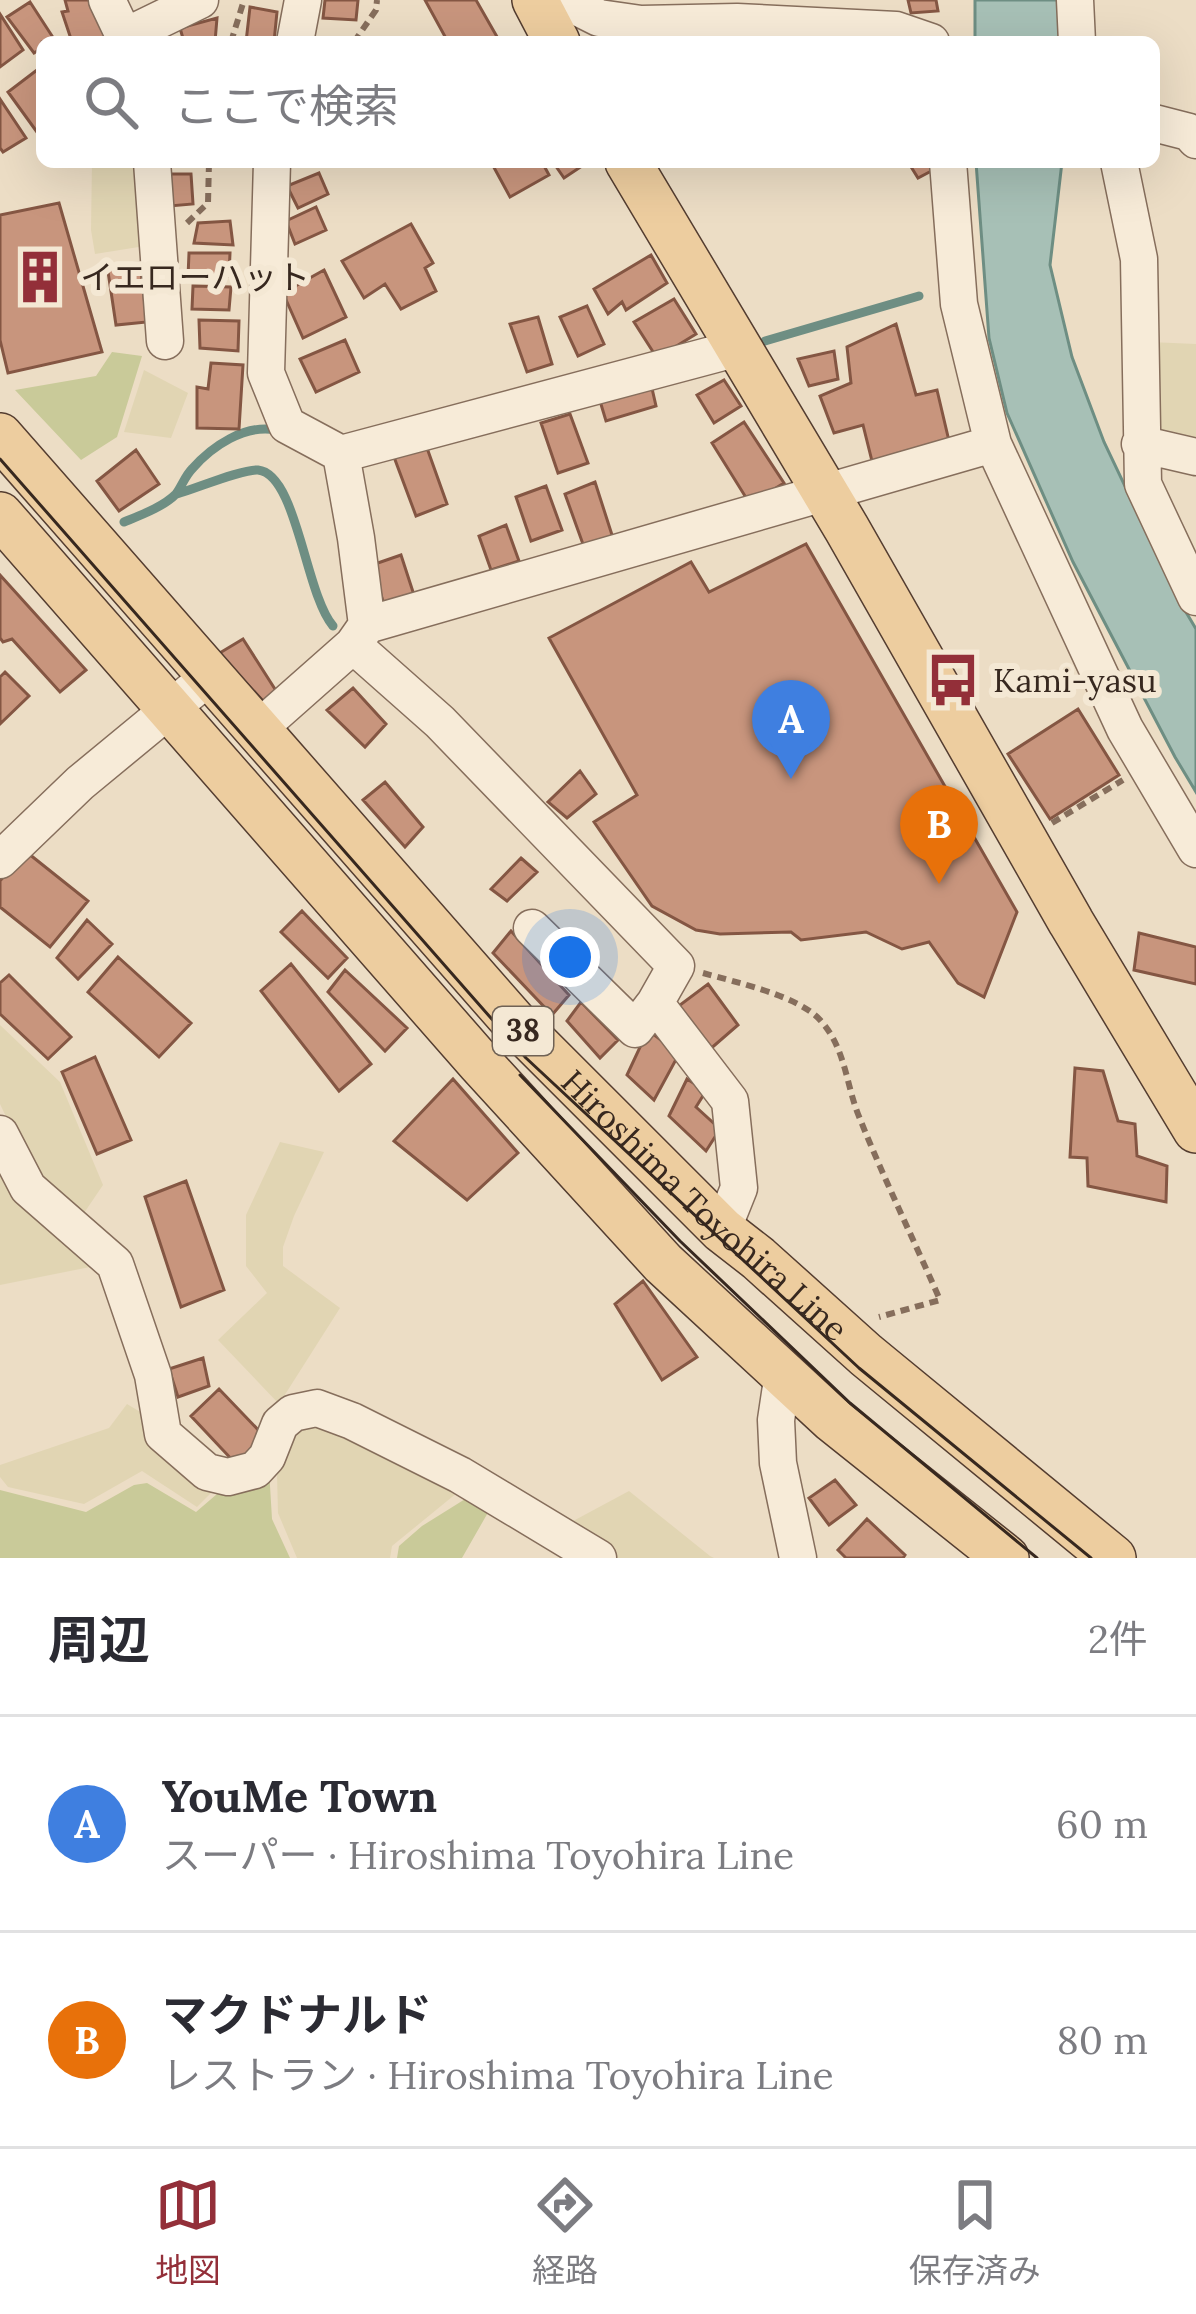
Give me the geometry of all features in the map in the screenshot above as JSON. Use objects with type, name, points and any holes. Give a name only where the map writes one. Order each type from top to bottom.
[{"type":"main road","points":[[632,168],[1196,1130]]},
{"type":"main road","name":"Hiroshima Toyohira Line","points":[[0,436],[515,1023],[722,1230],[1113,1558]]},
{"type":"main road","name":"Hiroshima Toyohira Line","points":[[0,515],[480,1063],[663,1263],[833,1420],[1006,1558]]},
{"type":"street","points":[[107,0],[125,36]]},
{"type":"street","points":[[133,36],[200,0]]},
{"type":"street","points":[[296,36],[303,0]]},
{"type":"street","points":[[1075,0],[1077,36]]},
{"type":"street","points":[[551,24],[599,19],[915,31]]},
{"type":"street","points":[[152,168],[165,341]]},
{"type":"street","points":[[272,168],[266,373],[286,424],[341,454],[738,349]]},
{"type":"street","points":[[948,168],[959,304],[993,444],[1125,729],[1196,849]]},
{"type":"street","points":[[1120,168],[1139,259],[1143,484],[1196,597]]},
{"type":"street","points":[[256,730],[360,635],[824,491],[993,444]]},
{"type":"street","points":[[1140,444],[1196,457]]},
{"type":"street","points":[[341,454],[356,538],[360,635],[676,966],[634,1029],[532,928]]},
{"type":"street","points":[[0,860],[80,783],[211,675]]},
{"type":"street","points":[[655,1003],[730,1101],[739,1188],[730,1213]]},
{"type":"street","points":[[0,1134],[28,1188],[115,1264],[153,1375],[163,1434],[207,1472],[227,1477],[254,1470],[267,1457],[280,1424],[293,1413],[317,1408],[460,1475],[598,1558]]},
{"type":"street","points":[[783,1373],[776,1420],[778,1463],[798,1558]]},
{"type":"path","points":[[233,36],[244,0]]},
{"type":"path","points":[[358,36],[376,10],[377,0]]},
{"type":"path","points":[[159,250],[208,203],[209,168]]},
{"type":"path","points":[[1042,829],[1147,766]]},
{"type":"path","points":[[676,966],[759,988],[802,1007],[819,1018],[832,1036],[846,1066],[856,1109],[940,1300],[877,1318]]},
{"type":"shaded area","points":[[975,0],[1064,0],[1067,36],[975,36]]},
{"type":"shaded area","points":[[92,168],[140,168],[145,246],[95,254]]},
{"type":"shaded area","points":[[976,168],[1061,168],[1050,265],[1072,357],[1104,442],[1196,629],[1196,792],[1073,562],[1007,413],[989,338]]},
{"type":"shaded area","points":[[1150,342],[1196,344],[1196,447],[1153,434]]},
{"type":"shaded area","points":[[144,370],[188,393],[171,438],[124,432]]},
{"type":"shaded area","points":[[0,1025],[60,1082],[103,1185],[84,1213],[52,1197],[0,1104]]},
{"type":"shaded area","points":[[280,1142],[324,1152],[294,1216],[283,1247],[283,1266],[340,1308],[279,1404],[218,1340],[267,1293],[246,1266],[246,1215]]},
{"type":"shaded area","points":[[0,1168],[17,1203],[95,1266],[0,1285]]},
{"type":"shaded area","points":[[127,1404],[142,1413],[213,1491],[197,1507],[142,1471],[84,1504],[8,1487],[0,1477],[0,1465],[109,1428]]},
{"type":"shaded area","points":[[305,1420],[463,1488],[392,1546],[390,1558],[297,1558],[278,1513],[277,1474]]},
{"type":"shaded area","points":[[629,1491],[714,1558],[613,1558],[562,1527]]},
{"type":"green space","points":[[112,352],[142,356],[117,437],[81,460],[15,390],[96,376]]},
{"type":"green space","points":[[269,1469],[272,1519],[290,1558],[0,1558],[0,1490],[86,1512],[134,1485],[147,1483],[196,1512],[224,1488]]},
{"type":"green space","points":[[470,1496],[490,1509],[462,1558],[397,1558],[399,1546],[422,1526]]},
{"type":"building","points":[[65,0],[91,0],[106,36],[70,36],[62,12],[68,11]]},
{"type":"building","points":[[325,0],[358,0],[356,20],[323,18]]},
{"type":"building","points":[[425,0],[476,0],[497,36],[445,36]]},
{"type":"building","points":[[908,0],[936,0],[938,11],[911,13]]},
{"type":"building","points":[[30,2],[52,36],[36,36],[34,53],[7,17]]},
{"type":"building","points":[[250,7],[277,12],[275,36],[247,36]]},
{"type":"building","points":[[0,14],[23,50],[0,67]]},
{"type":"building","points":[[217,18],[216,36],[182,36],[180,28]]},
{"type":"building","points":[[36,71],[36,131],[8,92]]},
{"type":"building","points":[[0,99],[26,138],[3,152],[0,148]]},
{"type":"building","points":[[494,168],[545,168],[549,175],[510,197]]},
{"type":"building","points":[[557,168],[579,168],[564,178]]},
{"type":"building","points":[[912,168],[937,168],[918,178]]},
{"type":"building","points":[[319,173],[328,194],[298,208],[287,186]]},
{"type":"building","points":[[164,174],[191,174],[193,204],[170,206]]},
{"type":"building","name":"イエローハット","points":[[59,203],[102,352],[8,373],[0,340],[0,215]]},
{"type":"building","points":[[316,207],[326,230],[295,244],[286,221]]},
{"type":"building","points":[[230,221],[233,245],[194,243],[198,223]]},
{"type":"building","points":[[411,224],[433,263],[425,268],[436,291],[401,309],[385,284],[364,298],[342,261]]},
{"type":"building","points":[[189,253],[230,253],[229,276],[188,277]]},
{"type":"building","points":[[651,255],[667,283],[626,310],[622,302],[608,314],[594,289]]},
{"type":"building","points":[[140,263],[147,322],[116,325],[107,265]]},
{"type":"building","points":[[324,270],[346,317],[303,338],[283,293]]},
{"type":"building","points":[[193,286],[231,287],[229,310],[192,309]]},
{"type":"building","points":[[674,299],[696,334],[657,358],[634,322]]},
{"type":"building","points":[[587,306],[604,344],[578,356],[560,317]]},
{"type":"building","points":[[538,317],[552,364],[527,372],[510,324]]},
{"type":"building","points":[[199,320],[239,321],[238,351],[200,348]]},
{"type":"building","points":[[896,324],[916,395],[937,390],[949,441],[873,465],[863,425],[834,433],[820,396],[851,383],[847,347]]},
{"type":"building","points":[[345,340],[359,372],[316,392],[300,359]]},
{"type":"building","points":[[834,351],[838,379],[809,386],[798,359]]},
{"type":"building","points":[[211,363],[243,365],[239,429],[197,428],[197,387],[208,389]]},
{"type":"building","points":[[724,380],[741,406],[714,423],[697,395]]},
{"type":"building","points":[[651,384],[656,406],[606,421],[597,391]]},
{"type":"building","points":[[570,414],[588,463],[558,473],[541,423]]},
{"type":"building","points":[[744,422],[784,483],[750,504],[712,443]]},
{"type":"building","points":[[427,448],[447,504],[416,516],[394,457]]},
{"type":"building","points":[[136,450],[159,484],[119,511],[97,481]]},
{"type":"building","points":[[595,482],[613,538],[584,547],[565,494]]},
{"type":"building","points":[[546,486],[562,530],[531,541],[516,497]]},
{"type":"building","points":[[506,525],[519,561],[491,570],[479,536]]},
{"type":"building","points":[[806,544],[1017,912],[984,997],[958,983],[929,942],[902,949],[866,932],[801,940],[791,932],[696,930],[652,906],[594,822],[637,795],[549,638],[691,562],[709,592]]},
{"type":"building","points":[[401,555],[415,598],[385,608],[372,565]]},
{"type":"building","points":[[0,575],[86,670],[60,692],[12,639],[3,642],[0,638]]},
{"type":"building","points":[[243,639],[280,697],[269,707],[218,654]]},
{"type":"building","points":[[5,672],[29,696],[0,724],[0,677]]},
{"type":"building","points":[[353,688],[386,724],[365,747],[327,710]]},
{"type":"building","points":[[1078,709],[1119,775],[1050,819],[1008,754]]},
{"type":"building","points":[[580,771],[596,794],[567,818],[548,802]]},
{"type":"building","points":[[385,782],[423,827],[405,847],[363,800]]},
{"type":"building","points":[[24,850],[88,901],[50,947],[0,907],[0,881]]},
{"type":"building","points":[[521,858],[537,872],[507,901],[491,889]]},
{"type":"building","points":[[302,911],[347,958],[328,978],[281,932]]},
{"type":"building","points":[[87,920],[112,944],[78,979],[57,958]]},
{"type":"building","points":[[511,931],[569,995],[552,1015],[493,953]]},
{"type":"building","points":[[1139,933],[1196,947],[1196,984],[1134,970]]},
{"type":"building","points":[[118,957],[191,1023],[159,1057],[88,992]]},
{"type":"building","points":[[291,964],[371,1064],[339,1091],[261,991]]},
{"type":"building","points":[[345,970],[407,1028],[385,1051],[328,992]]},
{"type":"building","points":[[9,975],[71,1037],[48,1059],[0,1014],[0,983]]},
{"type":"building","points":[[708,984],[738,1025],[708,1051],[676,1008]]},
{"type":"building","points":[[581,1002],[618,1040],[600,1058],[567,1021]]},
{"type":"building","points":[[648,1030],[679,1054],[654,1100],[627,1075]]},
{"type":"building","points":[[95,1057],[131,1140],[97,1154],[62,1072]]},
{"type":"building","points":[[1075,1068],[1103,1071],[1118,1121],[1135,1124],[1137,1156],[1167,1166],[1166,1202],[1088,1186],[1087,1158],[1070,1157]]},
{"type":"building","points":[[453,1079],[518,1153],[467,1200],[394,1141]]},
{"type":"building","points":[[687,1079],[706,1091],[696,1107],[720,1129],[706,1151],[669,1116]]},
{"type":"building","points":[[186,1181],[224,1290],[181,1307],[145,1197]]},
{"type":"building","points":[[643,1281],[697,1357],[662,1380],[615,1304]]},
{"type":"building","points":[[203,1358],[209,1386],[178,1397],[169,1369]]},
{"type":"building","points":[[219,1389],[265,1437],[236,1464],[191,1416]]},
{"type":"building","points":[[835,1480],[856,1505],[829,1525],[809,1498]]},
{"type":"building","points":[[867,1519],[903,1558],[846,1558],[838,1550]]},
{"type":"waterway","points":[[765,341],[919,296]]},
{"type":"waterway","points":[[124,522],[171,499],[192,469],[219,445],[253,430],[276,430]]},
{"type":"waterway","points":[[177,494],[251,471],[271,476],[291,512],[323,610],[333,626]]},
{"type":"tram line","points":[[0,459],[526,1058],[859,1368],[1091,1558]]},
{"type":"tram line","points":[[520,1075],[680,1241],[850,1403],[1037,1558]]},
{"type":"place","name":"イエローハット","points":[[40,277]]},
{"type":"place","name":"Kami-yasu","points":[[953,680]]},
{"type":"place","name":"YouMe Town","points":[[791,779]]},
{"type":"place","name":"マクドナルド","points":[[939,884]]}]
